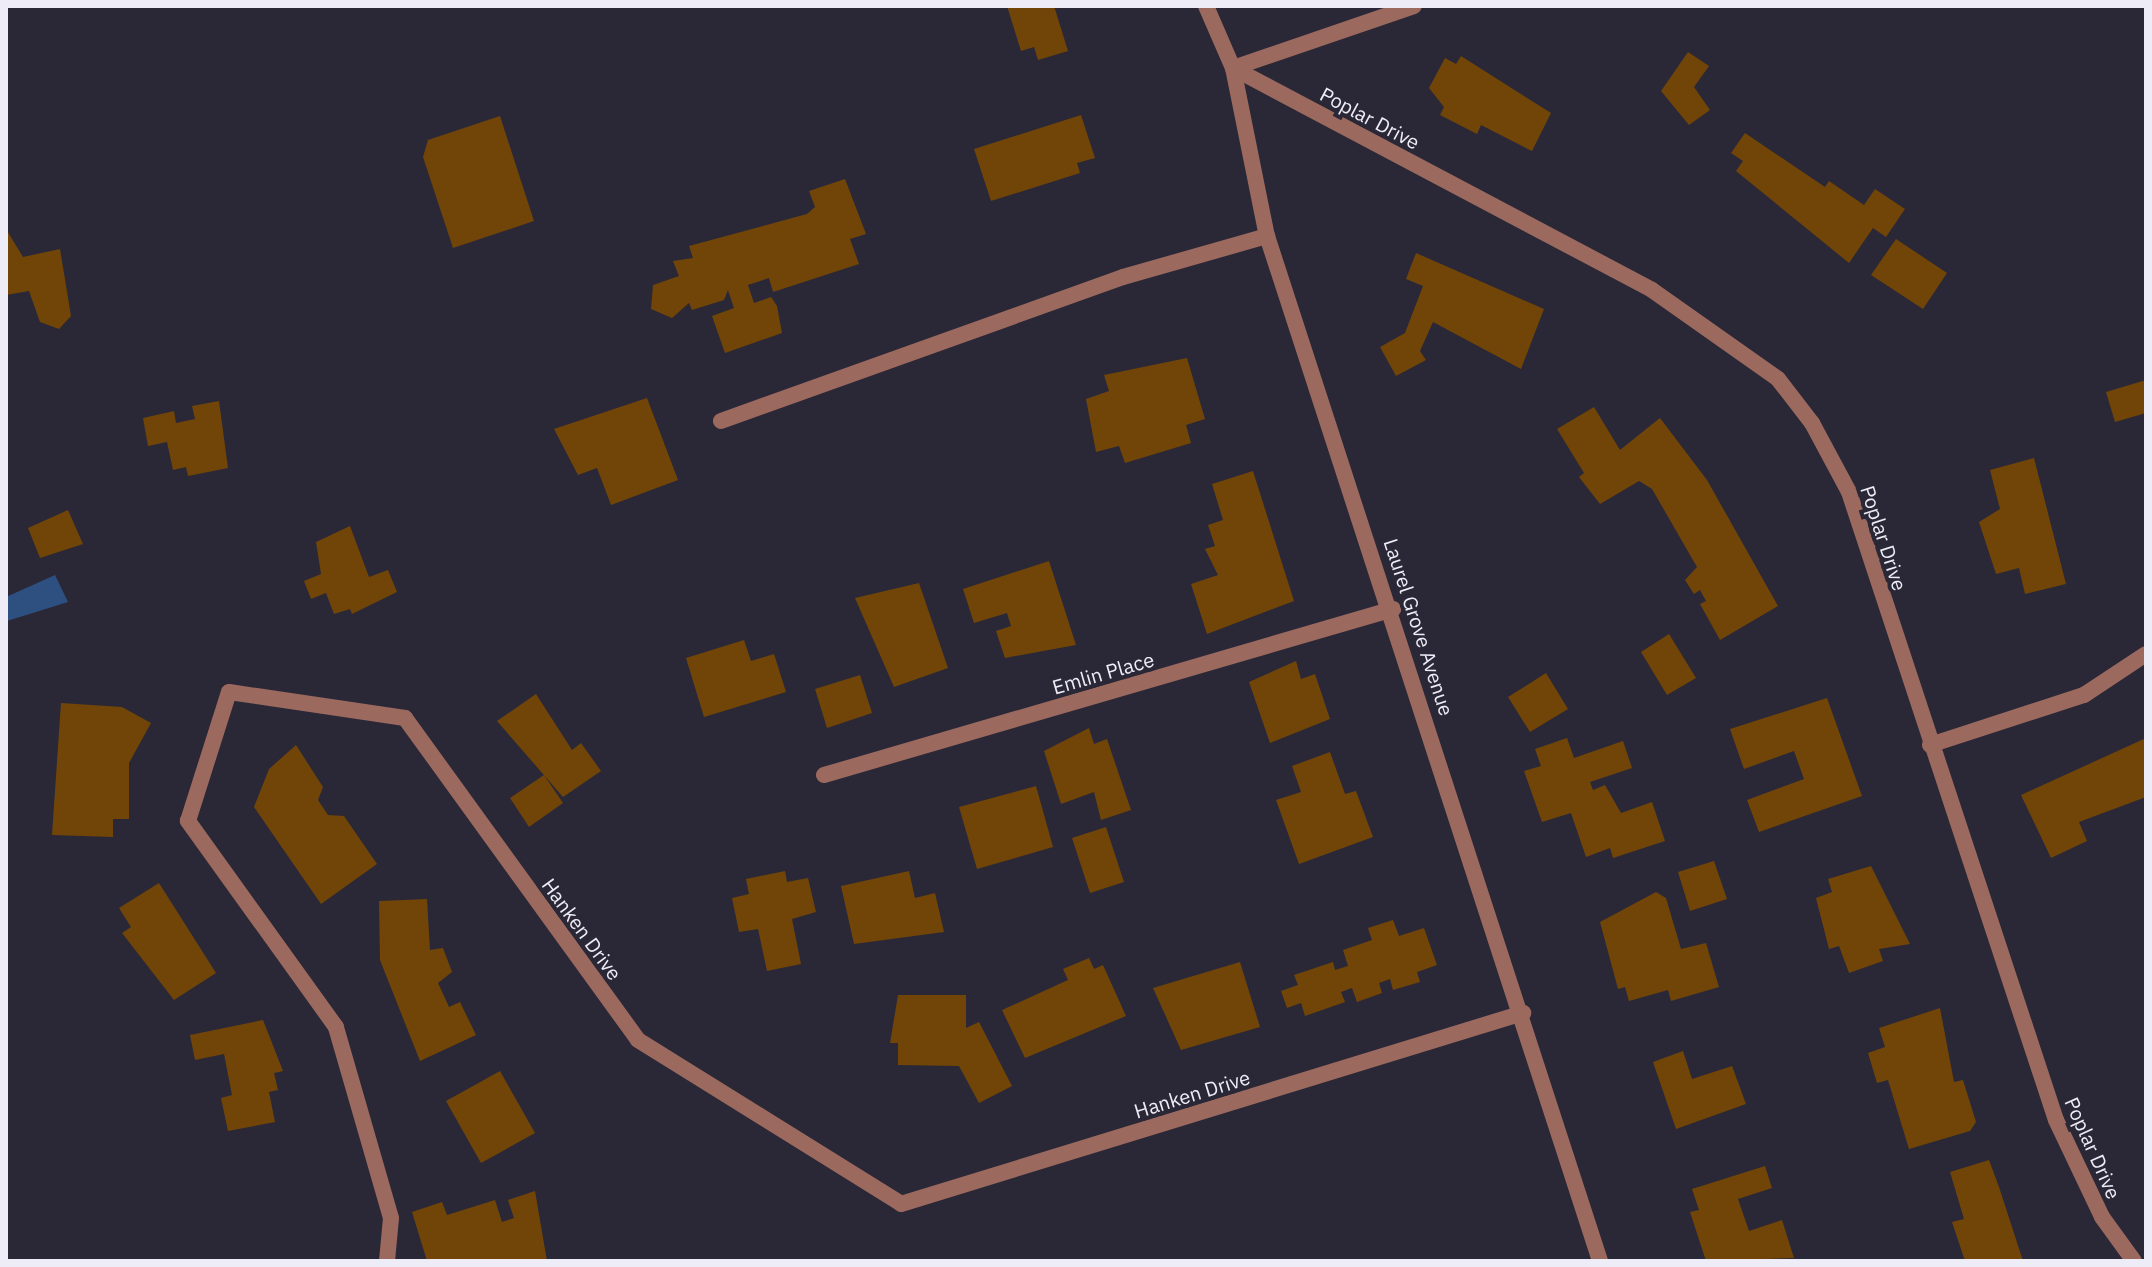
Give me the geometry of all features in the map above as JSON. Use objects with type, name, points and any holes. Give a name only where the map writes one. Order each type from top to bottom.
[{"type":"street","name":"Laurel Grove Avenue","points":[[1206,6],[1233,68],[1267,236],[1393,609],[1600,1261]]},
{"type":"street","points":[[1233,68],[1414,6]]},
{"type":"street","name":"Poplar Drive","points":[[1233,68],[1652,290],[1778,379],[1849,492],[2056,1120],[2102,1217],[2134,1261]]},
{"type":"street","points":[[721,421],[1123,277],[1267,236]]},
{"type":"street","name":"Emlin Place","points":[[824,775],[1393,609]]},
{"type":"street","points":[[1930,745],[2084,695],[2146,654]]},
{"type":"street","name":"Hanken Drive","points":[[387,1261],[391,1218],[336,1027],[188,821],[229,692],[405,718],[638,1040],[901,1204],[1523,1013]]},
{"type":"water","points":[[55,575],[68,602],[7,621],[6,597]]},
{"type":"building","points":[[1007,6],[1054,6],[1068,51],[1038,60],[1034,47],[1021,51]]},
{"type":"building","points":[[1688,52],[1709,66],[1694,87],[1710,110],[1689,125],[1661,91]]},
{"type":"building","points":[[1461,56],[1551,113],[1532,151],[1481,125],[1477,134],[1440,115],[1444,107],[1429,88],[1445,58],[1456,64]]},
{"type":"building","points":[[1081,115],[1095,158],[1077,163],[1080,173],[991,201],[974,149]]},
{"type":"building","points":[[500,116],[534,221],[453,248],[423,157],[428,140]]},
{"type":"building","points":[[1745,133],[1825,187],[1829,181],[1864,205],[1875,189],[1905,209],[1886,237],[1873,228],[1849,263],[1736,171],[1743,161],[1731,153]]},
{"type":"building","points":[[845,179],[866,234],[850,239],[859,264],[773,292],[769,278],[748,285],[754,303],[771,297],[777,306],[782,333],[725,353],[712,316],[734,308],[728,290],[724,300],[692,310],[689,303],[672,318],[651,309],[653,285],[679,276],[673,261],[693,258],[689,246],[807,214],[815,207],[809,191]]},
{"type":"building","points":[[6,229],[23,257],[60,249],[71,316],[59,329],[40,322],[29,291],[6,295]]},
{"type":"building","points":[[1896,239],[1947,273],[1923,309],[1871,275]]},
{"type":"building","points":[[1416,253],[1544,309],[1521,369],[1433,322],[1420,351],[1426,360],[1396,376],[1380,347],[1405,333],[1423,286],[1406,279]]},
{"type":"building","points":[[1187,358],[1205,419],[1186,425],[1191,443],[1125,463],[1119,446],[1096,452],[1086,399],[1109,391],[1104,375]]},
{"type":"building","points":[[2146,380],[2146,413],[2115,422],[2106,392]]},
{"type":"building","points":[[647,398],[678,480],[611,505],[597,468],[578,475],[554,429]]},
{"type":"building","points":[[219,401],[228,468],[188,476],[186,467],[173,470],[167,442],[148,446],[143,418],[174,411],[176,423],[195,419],[192,406]]},
{"type":"building","points":[[1594,407],[1620,450],[1660,418],[1707,480],[1778,606],[1720,640],[1700,604],[1706,601],[1700,590],[1694,594],[1685,580],[1697,567],[1652,489],[1639,481],[1600,504],[1579,477],[1584,473],[1557,429]]},
{"type":"building","points":[[2034,458],[2066,584],[2025,594],[2019,568],[1996,574],[1979,522],[2000,509],[1990,470]]},
{"type":"building","points":[[1253,471],[1294,601],[1207,634],[1191,584],[1218,575],[1205,549],[1215,546],[1208,525],[1223,520],[1212,484]]},
{"type":"building","points":[[68,510],[83,544],[40,558],[28,528]]},
{"type":"building","points":[[350,526],[369,577],[388,570],[397,592],[352,614],[350,609],[334,614],[326,593],[311,599],[304,581],[321,574],[316,542]]},
{"type":"building","points":[[1049,561],[1076,645],[1005,658],[996,631],[1011,626],[1007,613],[974,623],[963,589]]},
{"type":"building","points":[[919,583],[948,668],[894,687],[855,598]]},
{"type":"building","points":[[1669,634],[1696,678],[1667,695],[1641,652]]},
{"type":"building","points":[[744,640],[751,661],[774,654],[786,692],[704,717],[686,658]]},
{"type":"building","points":[[1296,661],[1301,679],[1315,674],[1330,719],[1270,743],[1249,682]]},
{"type":"building","points":[[1546,673],[1568,709],[1530,732],[1508,697]]},
{"type":"building","points":[[860,675],[872,713],[827,728],[815,689]]},
{"type":"building","points":[[536,694],[572,750],[581,743],[601,771],[563,797],[497,721]]},
{"type":"building","points":[[1827,698],[1862,796],[1759,832],[1747,800],[1804,779],[1794,751],[1744,769],[1730,729]]},
{"type":"building","points":[[61,703],[122,707],[151,723],[129,763],[129,819],[113,819],[113,837],[52,835]]},
{"type":"building","points":[[1089,728],[1094,744],[1107,739],[1131,810],[1101,820],[1094,792],[1061,804],[1044,751]]},
{"type":"building","points":[[1567,738],[1574,758],[1623,741],[1632,768],[1590,782],[1593,790],[1605,785],[1621,813],[1652,802],[1665,841],[1613,858],[1610,848],[1586,857],[1571,813],[1542,822],[1524,771],[1541,766],[1535,749]]},
{"type":"building","points":[[2146,738],[2146,797],[2079,822],[2087,841],[2051,858],[2021,795]]},
{"type":"building","points":[[296,745],[323,787],[318,800],[328,815],[344,816],[377,864],[321,904],[254,807],[269,769]]},
{"type":"building","points":[[1330,752],[1345,794],[1356,791],[1373,837],[1299,864],[1276,800],[1301,792],[1292,766]]},
{"type":"building","points":[[544,775],[563,803],[529,827],[510,798]]},
{"type":"building","points":[[1036,786],[1053,847],[977,869],[959,807]]},
{"type":"building","points":[[1106,827],[1124,882],[1090,893],[1072,838]]},
{"type":"building","points":[[1714,861],[1727,899],[1690,911],[1678,872]]},
{"type":"building","points":[[1871,866],[1910,944],[1879,949],[1883,961],[1849,973],[1839,946],[1829,949],[1816,898],[1832,892],[1828,879]]},
{"type":"building","points":[[785,871],[787,882],[808,878],[816,912],[792,919],[801,964],[767,971],[758,929],[739,932],[732,898],[749,894],[746,879]]},
{"type":"building","points":[[909,871],[915,898],[935,893],[944,932],[854,944],[841,886]]},
{"type":"building","points":[[159,883],[216,973],[174,1000],[122,933],[131,927],[119,908]]},
{"type":"building","points":[[1656,892],[1666,898],[1681,949],[1706,943],[1719,987],[1671,1001],[1668,990],[1629,1001],[1625,987],[1618,989],[1600,922]]},
{"type":"building","points":[[427,899],[430,950],[443,948],[452,972],[438,983],[449,1007],[460,1002],[476,1035],[420,1061],[380,960],[379,901]]},
{"type":"building","points":[[1393,920],[1399,936],[1424,928],[1437,965],[1417,972],[1420,982],[1393,990],[1390,979],[1379,983],[1382,993],[1357,1002],[1352,988],[1341,992],[1345,1002],[1305,1016],[1301,1003],[1287,1008],[1281,991],[1298,985],[1294,975],[1333,962],[1335,970],[1348,966],[1343,950],[1372,940],[1368,928]]},
{"type":"building","points":[[1089,958],[1094,969],[1103,965],[1126,1016],[1025,1058],[1002,1010],[1068,980],[1063,969]]},
{"type":"building","points":[[1240,962],[1260,1027],[1181,1050],[1153,988]]},
{"type":"building","points":[[898,995],[966,995],[966,1028],[979,1022],[1012,1086],[979,1103],[959,1066],[898,1065],[898,1043],[890,1043]]},
{"type":"building","points":[[1940,1008],[1954,1082],[1963,1080],[1976,1122],[1970,1131],[1909,1149],[1888,1080],[1877,1083],[1868,1053],[1885,1047],[1879,1028]]},
{"type":"building","points":[[263,1020],[283,1071],[274,1073],[278,1090],[269,1092],[275,1122],[228,1131],[221,1098],[232,1095],[224,1054],[195,1060],[190,1035]]},
{"type":"building","points":[[1683,1051],[1692,1079],[1732,1066],[1746,1104],[1676,1129],[1653,1062]]},
{"type":"building","points":[[500,1071],[535,1133],[481,1163],[446,1101]]},
{"type":"building","points":[[1989,1160],[2023,1261],[1965,1261],[1952,1222],[1964,1219],[1950,1172]]},
{"type":"building","points":[[1765,1166],[1772,1188],[1738,1199],[1749,1231],[1782,1220],[1794,1258],[1706,1261],[1690,1212],[1699,1210],[1692,1189]]},
{"type":"building","points":[[535,1191],[547,1261],[427,1261],[412,1212],[442,1202],[447,1215],[495,1200],[502,1222],[514,1218],[508,1200]]}]
